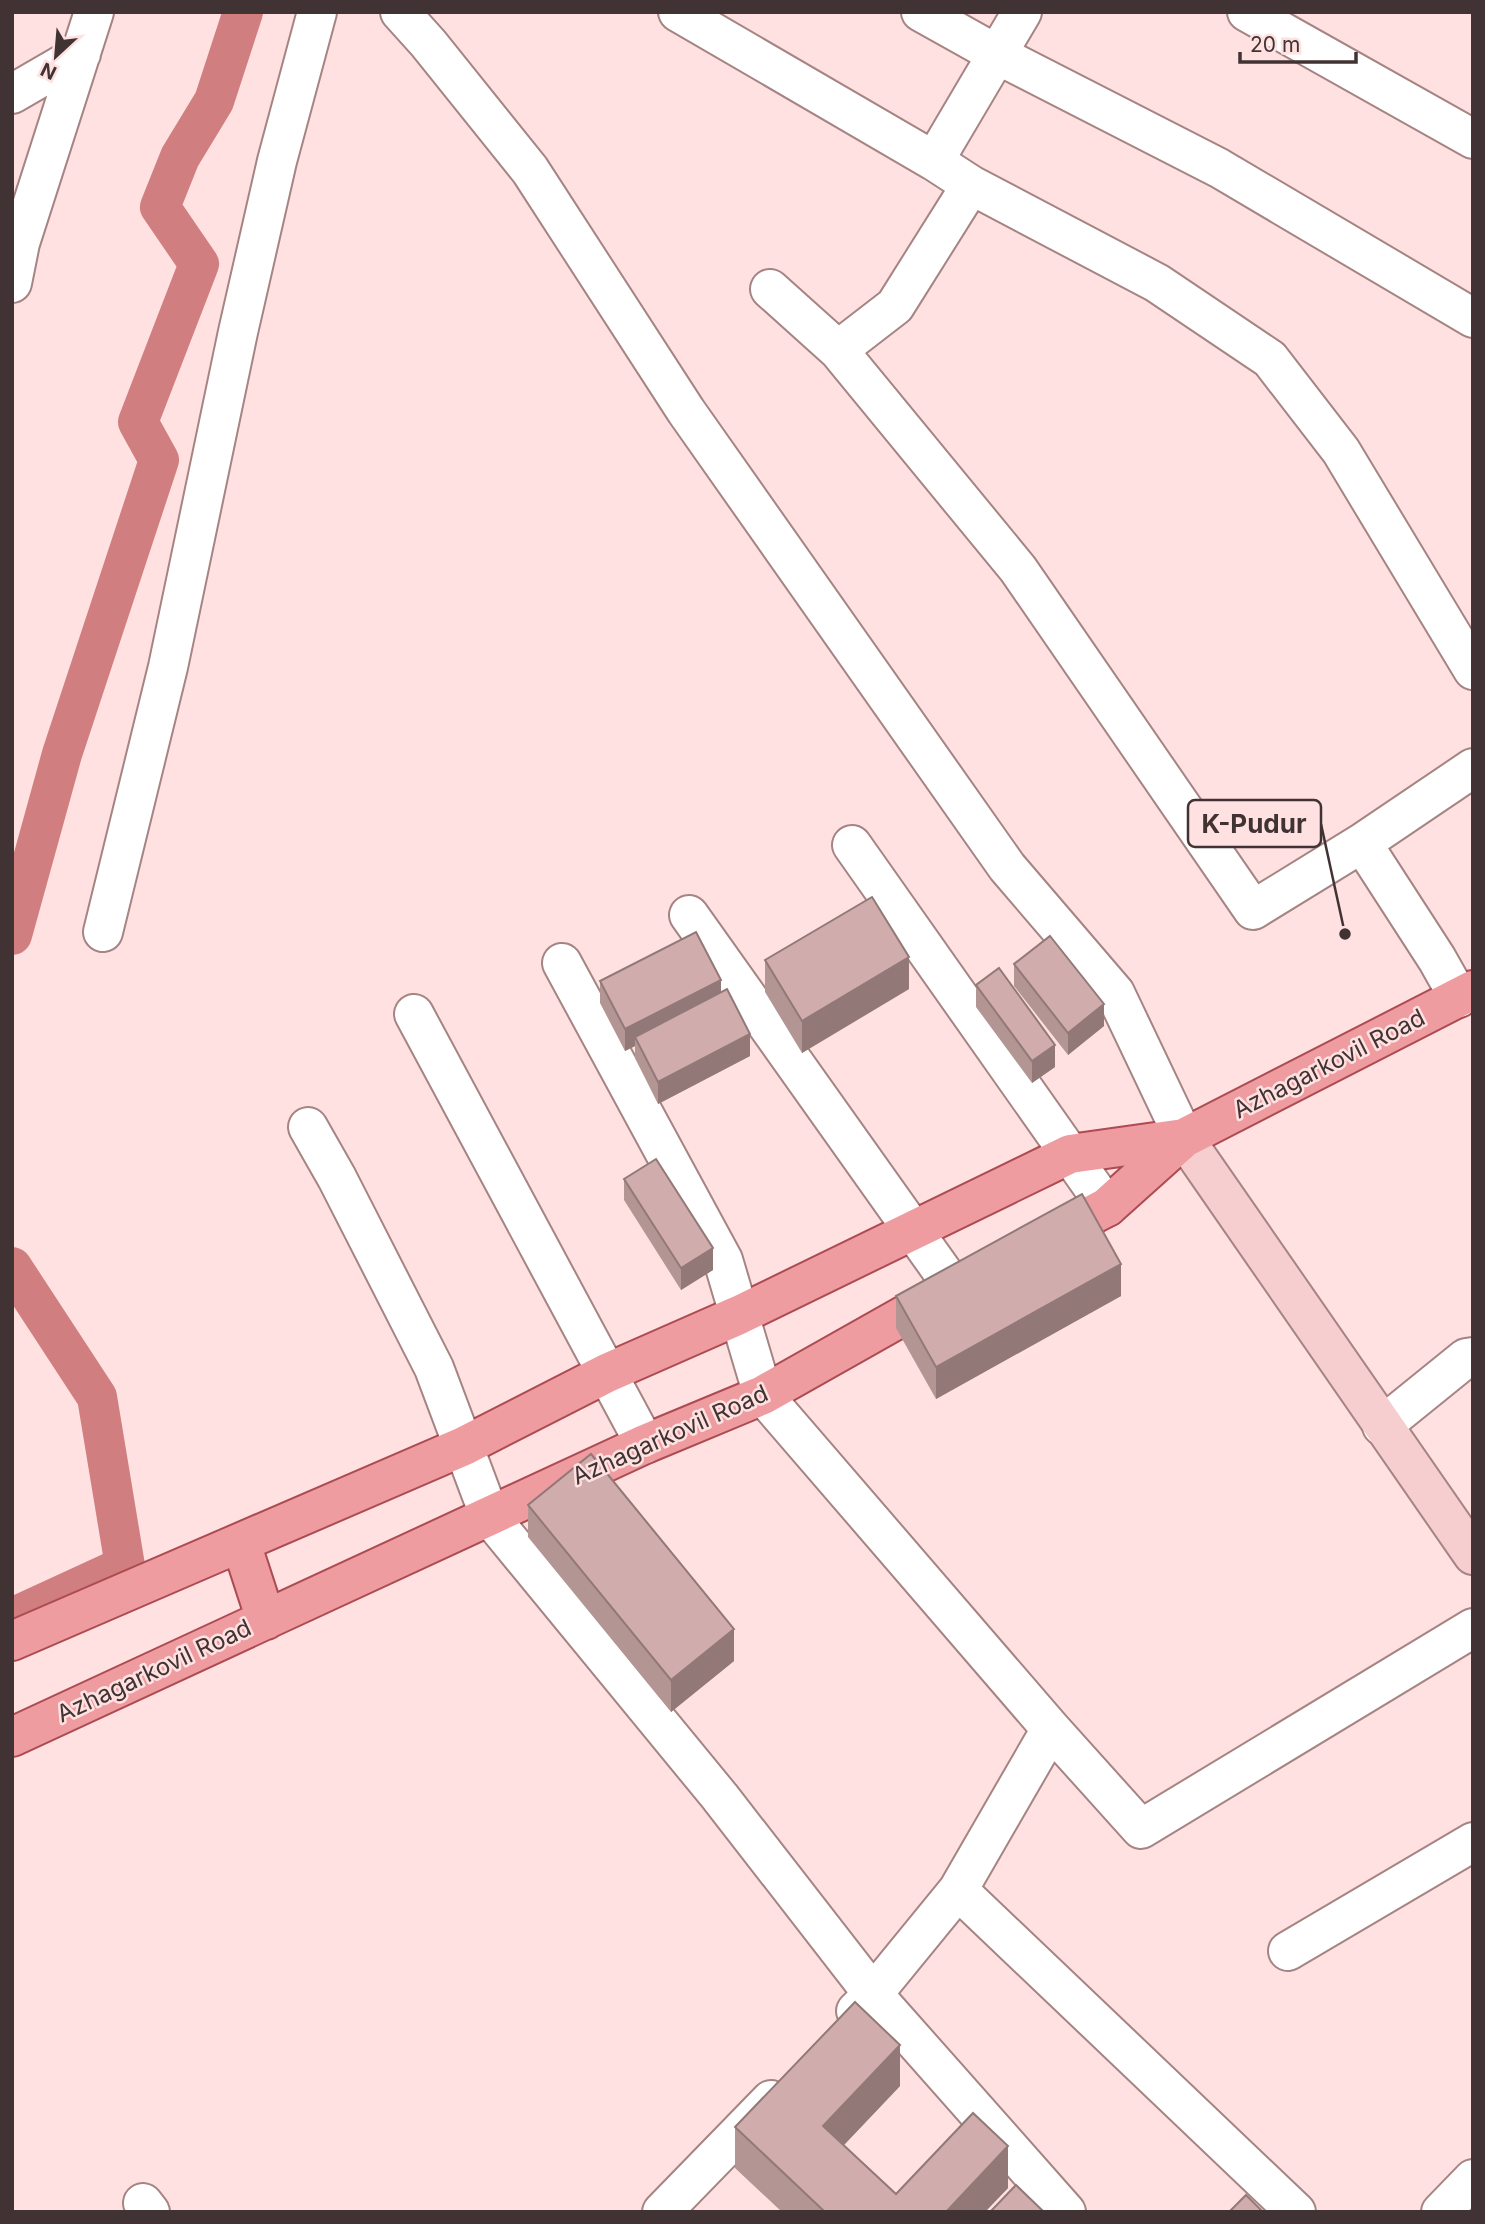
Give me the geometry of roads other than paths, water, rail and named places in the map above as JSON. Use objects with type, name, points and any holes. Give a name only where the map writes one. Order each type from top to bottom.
[{"type":"main road","name":"Azhagarkovil Road","points":[[12,1737],[645,1444],[763,1395],[954,1288],[1107,1207],[1184,1138],[1466,994]]},
{"type":"main road","name":"Azhagarkovil Road","points":[[12,1641],[464,1446],[607,1373],[739,1315],[1070,1154],[1184,1138]]},
{"type":"main road","points":[[241,1544],[266,1620]]},
{"type":"street","points":[[12,284],[16,236],[94,12]]},
{"type":"street","points":[[103,932],[168,667],[274,174],[317,12]]},
{"type":"street","points":[[400,12],[530,170],[686,411],[1007,867],[1115,993],[1184,1138],[1473,1555]]},
{"type":"street","points":[[678,12],[971,185],[1157,283],[1270,359],[1342,451],[1473,670]]},
{"type":"street","points":[[921,12],[998,55],[1219,168],[1473,318]]},
{"type":"street","points":[[934,162],[1022,12]]},
{"type":"street","points":[[1247,12],[1473,139]]},
{"type":"street","points":[[12,94],[81,54]]},
{"type":"street","points":[[838,351],[895,306],[971,185]]},
{"type":"street","points":[[770,289],[838,351],[1018,569],[1254,910],[1362,843],[1473,768]]},
{"type":"street","points":[[1362,843],[1437,959],[1466,994]]},
{"type":"street","points":[[852,845],[1107,1207]]},
{"type":"street","points":[[689,915],[954,1288]]},
{"type":"street","points":[[562,963],[723,1260],[763,1395],[1051,1729],[1141,1829],[1473,1628]]},
{"type":"street","points":[[414,1014],[645,1444]]},
{"type":"street","points":[[308,1128],[337,1178],[434,1368],[490,1517],[720,1797],[873,1994],[1066,2212]]},
{"type":"street","points":[[1382,1426],[1466,1358],[1473,1357]]},
{"type":"street","points":[[835,2034],[873,1994],[958,1890],[1051,1729]]},
{"type":"street","points":[[1288,1951],[1473,1842]]},
{"type":"street","points":[[958,1890],[1296,2212]]},
{"type":"street","points":[[663,2212],[796,2073]]},
{"type":"street","points":[[1441,2212],[1473,2179]]},
{"type":"waterway","points":[[12,935],[62,754],[159,460],[138,422],[199,264],[160,207],[180,157],[214,101],[243,12]]},
{"type":"waterway","points":[[12,1267],[97,1397],[125,1566],[12,1618]]},
{"type":"place","name":"K-Pudur","points":[[1345,934]]}]
